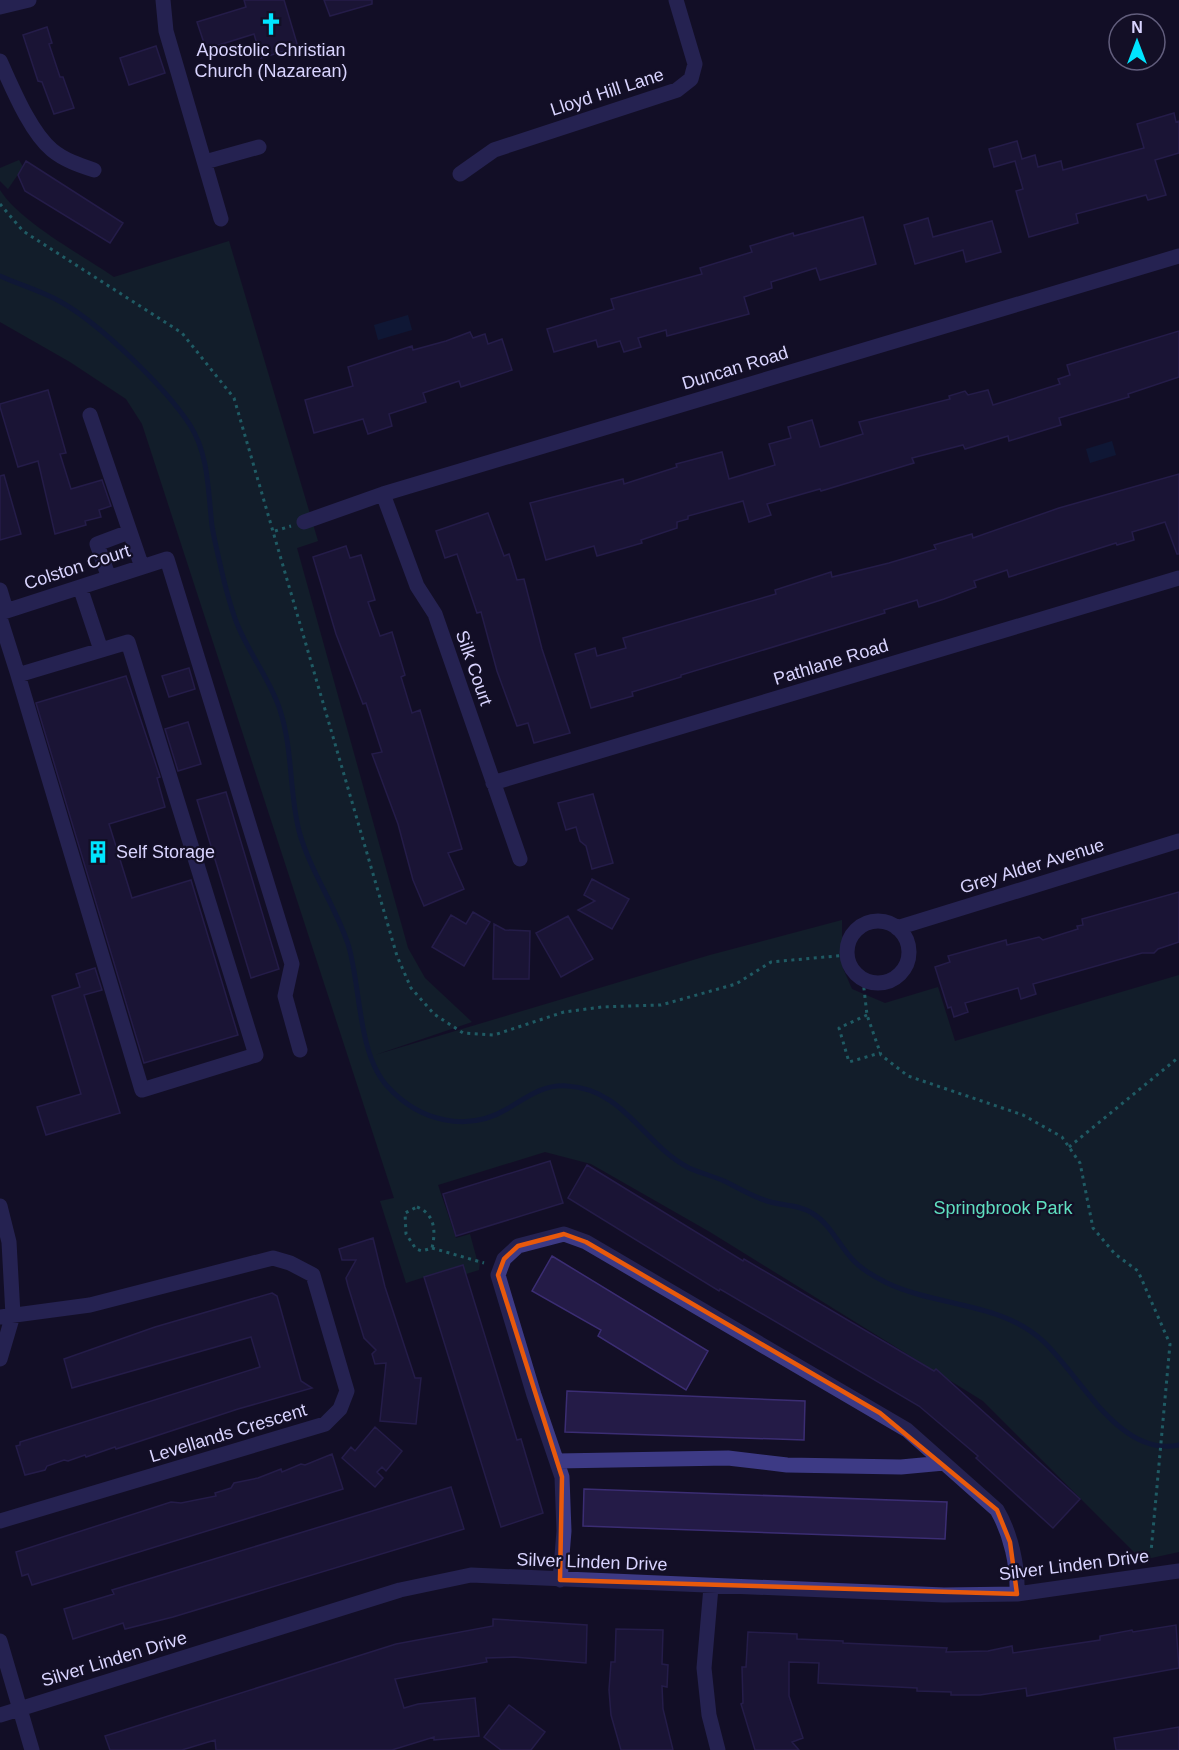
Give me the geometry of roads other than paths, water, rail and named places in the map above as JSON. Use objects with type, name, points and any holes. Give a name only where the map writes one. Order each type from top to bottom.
[{"type":"street","points":[[0,7],[29,0]]},
{"type":"street","points":[[163,0],[166,31],[221,219]]},
{"type":"street","name":"Lloyd Hill Lane","points":[[460,174],[494,150],[677,90],[691,79],[695,64],[676,0]]},
{"type":"street","points":[[0,61],[37,132],[51,149],[72,162],[94,170]]},
{"type":"street","points":[[205,162],[260,147]]},
{"type":"street","name":"Duncan Road","points":[[304,522],[383,494],[1179,256]]},
{"type":"street","points":[[90,415],[142,567]]},
{"type":"street","name":"Silk Court","points":[[383,494],[417,586],[435,614],[520,859]]},
{"type":"street","points":[[109,578],[97,544],[129,532]]},
{"type":"street","name":"Colston Court","points":[[2,614],[167,559],[292,964],[285,996],[300,1050]]},
{"type":"street","name":"Pathlane Road","points":[[493,783],[1179,578]]},
{"type":"street","points":[[80,587],[101,650]]},
{"type":"street","points":[[0,590],[2,614],[18,675],[142,1090],[256,1055],[128,642],[18,675]]},
{"type":"street","name":"Grey Alder Avenue","points":[[897,928],[908,943],[909,953],[902,973],[884,983],[863,980],[849,965],[847,955],[851,936],[867,923],[878,921],[897,928],[1179,841]]},
{"type":"street","points":[[0,1206],[9,1242],[6,1316],[0,1359]]},
{"type":"street","points":[[560,1580],[564,1507],[562,1477],[534,1395],[498,1275],[504,1259],[518,1246],[564,1234],[586,1242],[907,1430],[997,1510],[1005,1523],[1015,1563],[1017,1594]]},
{"type":"street","name":"Levellands Crescent","points":[[0,1521],[325,1425],[340,1408],[347,1391],[313,1275],[290,1263],[273,1258],[90,1305],[6,1316]]},
{"type":"street","points":[[557,1461],[728,1458],[787,1465],[901,1467],[944,1463]]},
{"type":"street","name":"Silver Linden Drive","points":[[0,1715],[400,1590],[471,1575],[711,1587],[944,1595],[1017,1594],[1179,1571]]},
{"type":"street","points":[[711,1587],[704,1668],[709,1715],[718,1750]]},
{"type":"street","points":[[0,1641],[32,1750]]},
{"type":"water","points":[[408,315],[412,330],[378,340],[374,325]]},
{"type":"water","points":[[1112,441],[1116,455],[1090,463],[1086,449]]},
{"type":"waterway","points":[[0,276],[54,298],[94,325],[165,393],[190,425],[196,437],[204,461],[213,533],[230,604],[243,637],[271,689],[284,725],[299,831],[309,860],[348,944],[370,1056],[378,1073],[400,1099],[429,1115],[460,1122],[492,1116],[550,1087],[567,1086],[587,1089],[618,1107],[658,1145],[689,1168],[724,1181],[761,1199],[801,1208],[812,1213],[825,1224],[855,1262],[879,1279],[907,1291],[989,1312],[1027,1329],[1044,1342],[1103,1411],[1120,1427],[1138,1439],[1158,1446],[1179,1445]]},
{"type":"place","name":"Apostolic Christian Church (Nazarean)","points":[[271,24]]},
{"type":"place","name":"Self Storage","points":[[98,852]]},
{"type":"park label","name":"Springbrook Park","points":[[1003,1208]]}]
